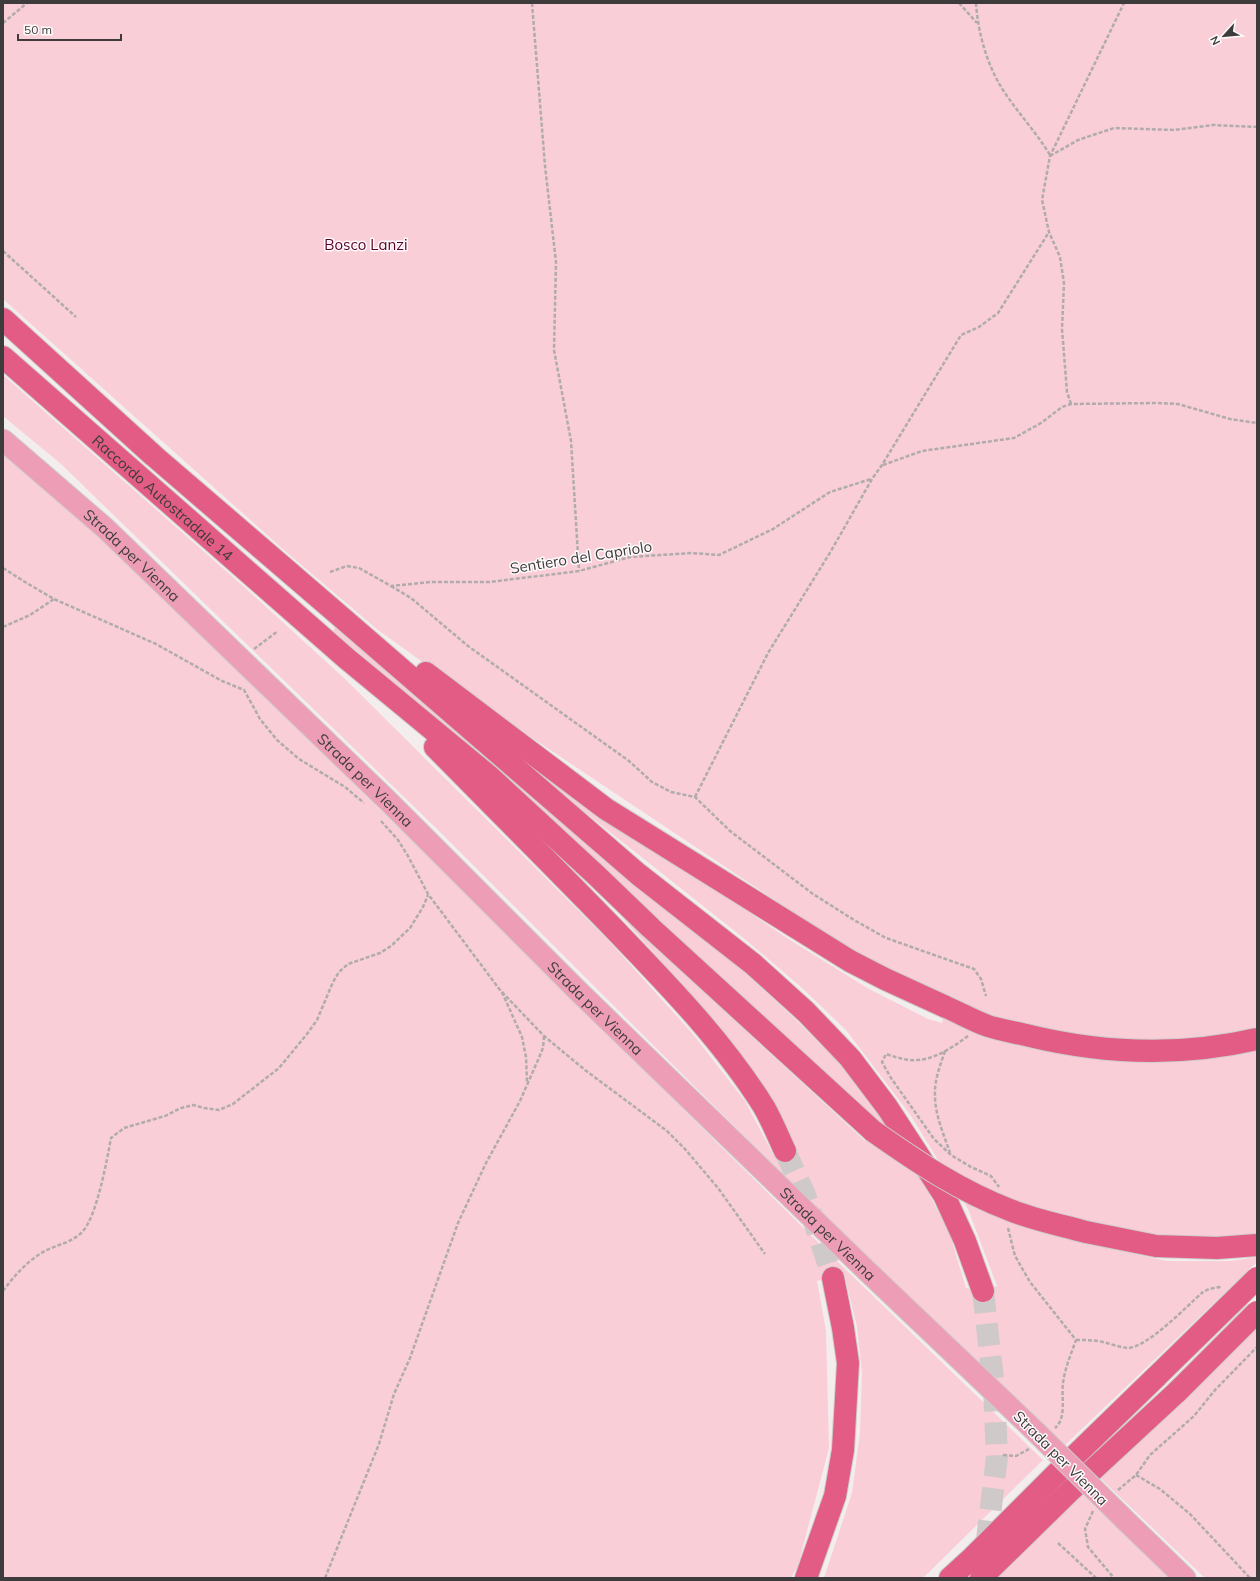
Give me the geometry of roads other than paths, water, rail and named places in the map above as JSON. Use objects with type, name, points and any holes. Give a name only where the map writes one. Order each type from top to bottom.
[{"type":"highway","name":"Raccordo Autostradale 14","points":[[3,319],[186,483],[340,616]]},
{"type":"highway","name":"Raccordo Autostradale 14","points":[[3,357],[346,658]]},
{"type":"highway","points":[[340,616],[374,633],[606,809],[844,957],[885,979],[988,1026],[1065,1044],[1105,1050],[1195,1050],[1257,1039]]},
{"type":"highway","points":[[340,616],[638,874],[753,964],[812,1018],[850,1058],[887,1107],[944,1195],[965,1241],[983,1291]]},
{"type":"highway","points":[[346,658],[490,777],[591,870],[662,939],[873,1131],[919,1163],[963,1189],[1011,1211],[1086,1232],[1156,1246],[1217,1248],[1257,1245]]},
{"type":"highway","points":[[346,658],[589,903],[664,981],[736,1066],[765,1108],[785,1151]]},
{"type":"highway","points":[[806,1578],[835,1496],[843,1442],[848,1363],[833,1278]]},
{"type":"highway","points":[[950,1578],[1257,1278]]},
{"type":"highway","points":[[981,1578],[1070,1490],[1178,1391],[1257,1312]]},
{"type":"main road","name":"Strada per Vienna","points":[[3,440],[105,528],[388,801],[579,992],[872,1276],[1042,1435],[1125,1520],[1185,1578]]},
{"type":"tunnel","points":[[785,1151],[805,1195],[833,1278]]},
{"type":"tunnel","points":[[983,1291],[994,1388],[997,1457],[985,1556]]},
{"type":"park label","name":"Bosco Lanzi","points":[[366,244]]}]
